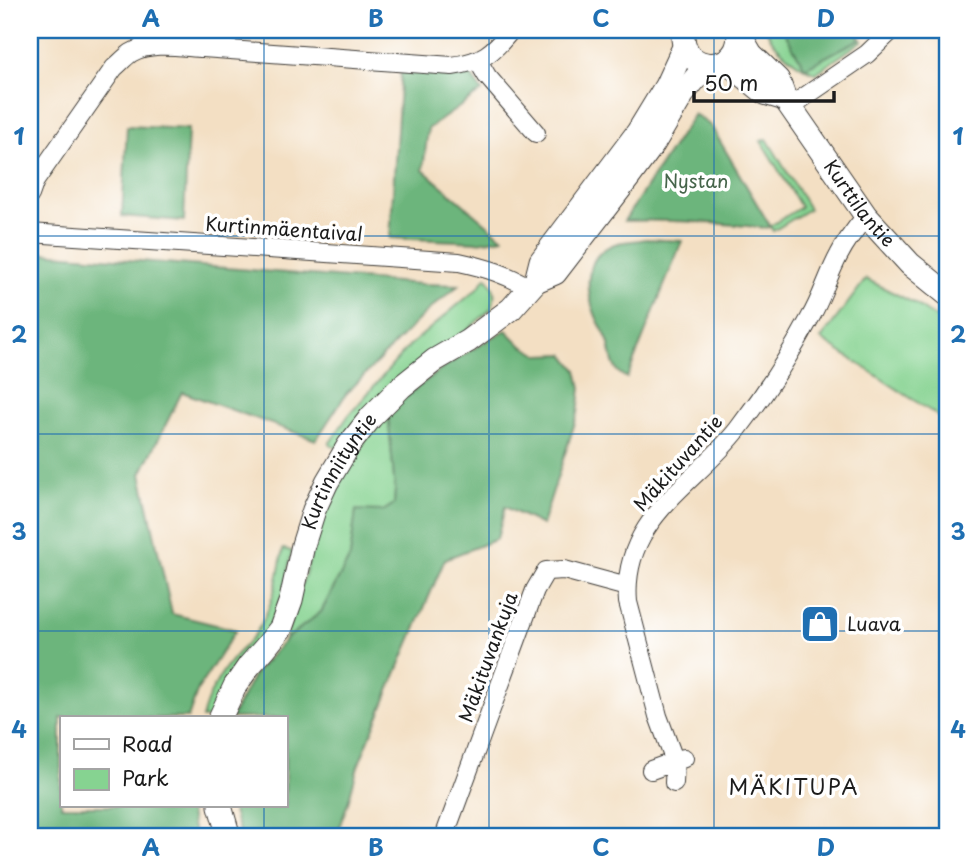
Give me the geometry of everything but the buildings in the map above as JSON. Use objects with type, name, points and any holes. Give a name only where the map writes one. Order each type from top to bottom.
[{"type":"street","points":[[30,195],[35,181],[114,68],[132,53],[144,38],[167,46],[452,66],[478,61],[491,53],[512,30]]},
{"type":"street","points":[[788,103],[867,54],[892,30]]},
{"type":"street","name":"Kurttilantie","points":[[739,32],[751,54],[778,80],[788,103],[866,216],[910,264],[947,294]]},
{"type":"street","name":"Kurtinniityntie","points":[[221,716],[235,686],[281,628],[314,510],[349,445],[371,417],[401,387],[435,360],[468,341],[511,309],[533,285],[555,273],[654,143],[683,94],[716,63],[736,50],[739,32]]},
{"type":"street","name":"Kurttilantie","points":[[684,38],[689,55],[696,61],[716,63],[765,93],[788,103]]},
{"type":"street","name":"Kurtinniityntie","points":[[533,285],[541,261],[638,132],[666,86],[684,38]]},
{"type":"street","points":[[478,61],[487,76],[536,133]]},
{"type":"street","name":"Mäkituvantie","points":[[674,783],[680,760],[658,716],[628,602],[627,587],[632,555],[641,535],[667,501],[722,448],[786,361],[812,315],[840,252],[866,216]]},
{"type":"street","name":"Kurtinmäentaival","points":[[30,233],[459,262],[508,275],[533,285]]},
{"type":"street","name":"Mäkituvankuja","points":[[444,837],[545,571],[564,570],[627,587]]},
{"type":"street","points":[[652,770],[680,760]]},
{"type":"street","points":[[221,808],[229,837]]},
{"type":"green space","points":[[767,30],[855,30],[862,41],[816,73],[787,56],[774,43]]},
{"type":"green space","points":[[783,30],[855,30],[860,39],[805,68]]},
{"type":"green space","points":[[401,69],[469,73],[482,91],[428,129],[423,170],[503,238],[478,242],[390,238]]},
{"type":"green space","name":"Nystan","points":[[694,114],[711,126],[770,226],[767,228],[695,222],[624,221]]},
{"type":"green space","points":[[127,126],[188,129],[184,221],[122,216]]},
{"type":"green space","points":[[767,139],[809,209],[773,231],[770,226],[801,207],[761,141]]},
{"type":"green space","points":[[646,239],[682,241],[627,378],[618,371],[613,362],[608,341],[591,301],[590,270],[599,254],[607,247]]},
{"type":"green space","points":[[30,252],[459,285],[425,313],[346,394],[316,440],[182,392],[141,474],[172,614],[236,630],[198,689],[189,716],[60,716],[60,808],[189,808],[196,837],[30,837]]},
{"type":"green space","points":[[486,277],[494,292],[492,308],[336,448],[329,444],[348,416],[409,346],[478,288]]},
{"type":"green space","points":[[866,279],[914,303],[947,325],[947,422],[821,339]]},
{"type":"green space","points":[[506,330],[521,345],[539,355],[564,354],[577,370],[581,388],[578,413],[542,525],[505,507],[497,539],[445,559],[358,766],[338,837],[241,837],[232,808],[287,808],[287,716],[232,716],[254,674],[285,640],[321,612],[350,557],[356,510],[383,511],[394,504],[388,413],[444,367]]},
{"type":"green space","points":[[388,413],[394,504],[383,511],[356,511],[350,557],[321,612],[285,640],[324,512],[360,446]]},
{"type":"green space","points":[[283,549],[292,551],[283,596],[271,624],[211,716],[203,716],[219,677],[263,621]]},
{"type":"place","name":"Luava","points":[[820,624]]},
{"type":"district","name":"MÄKITUPA","points":[[794,788]]}]
